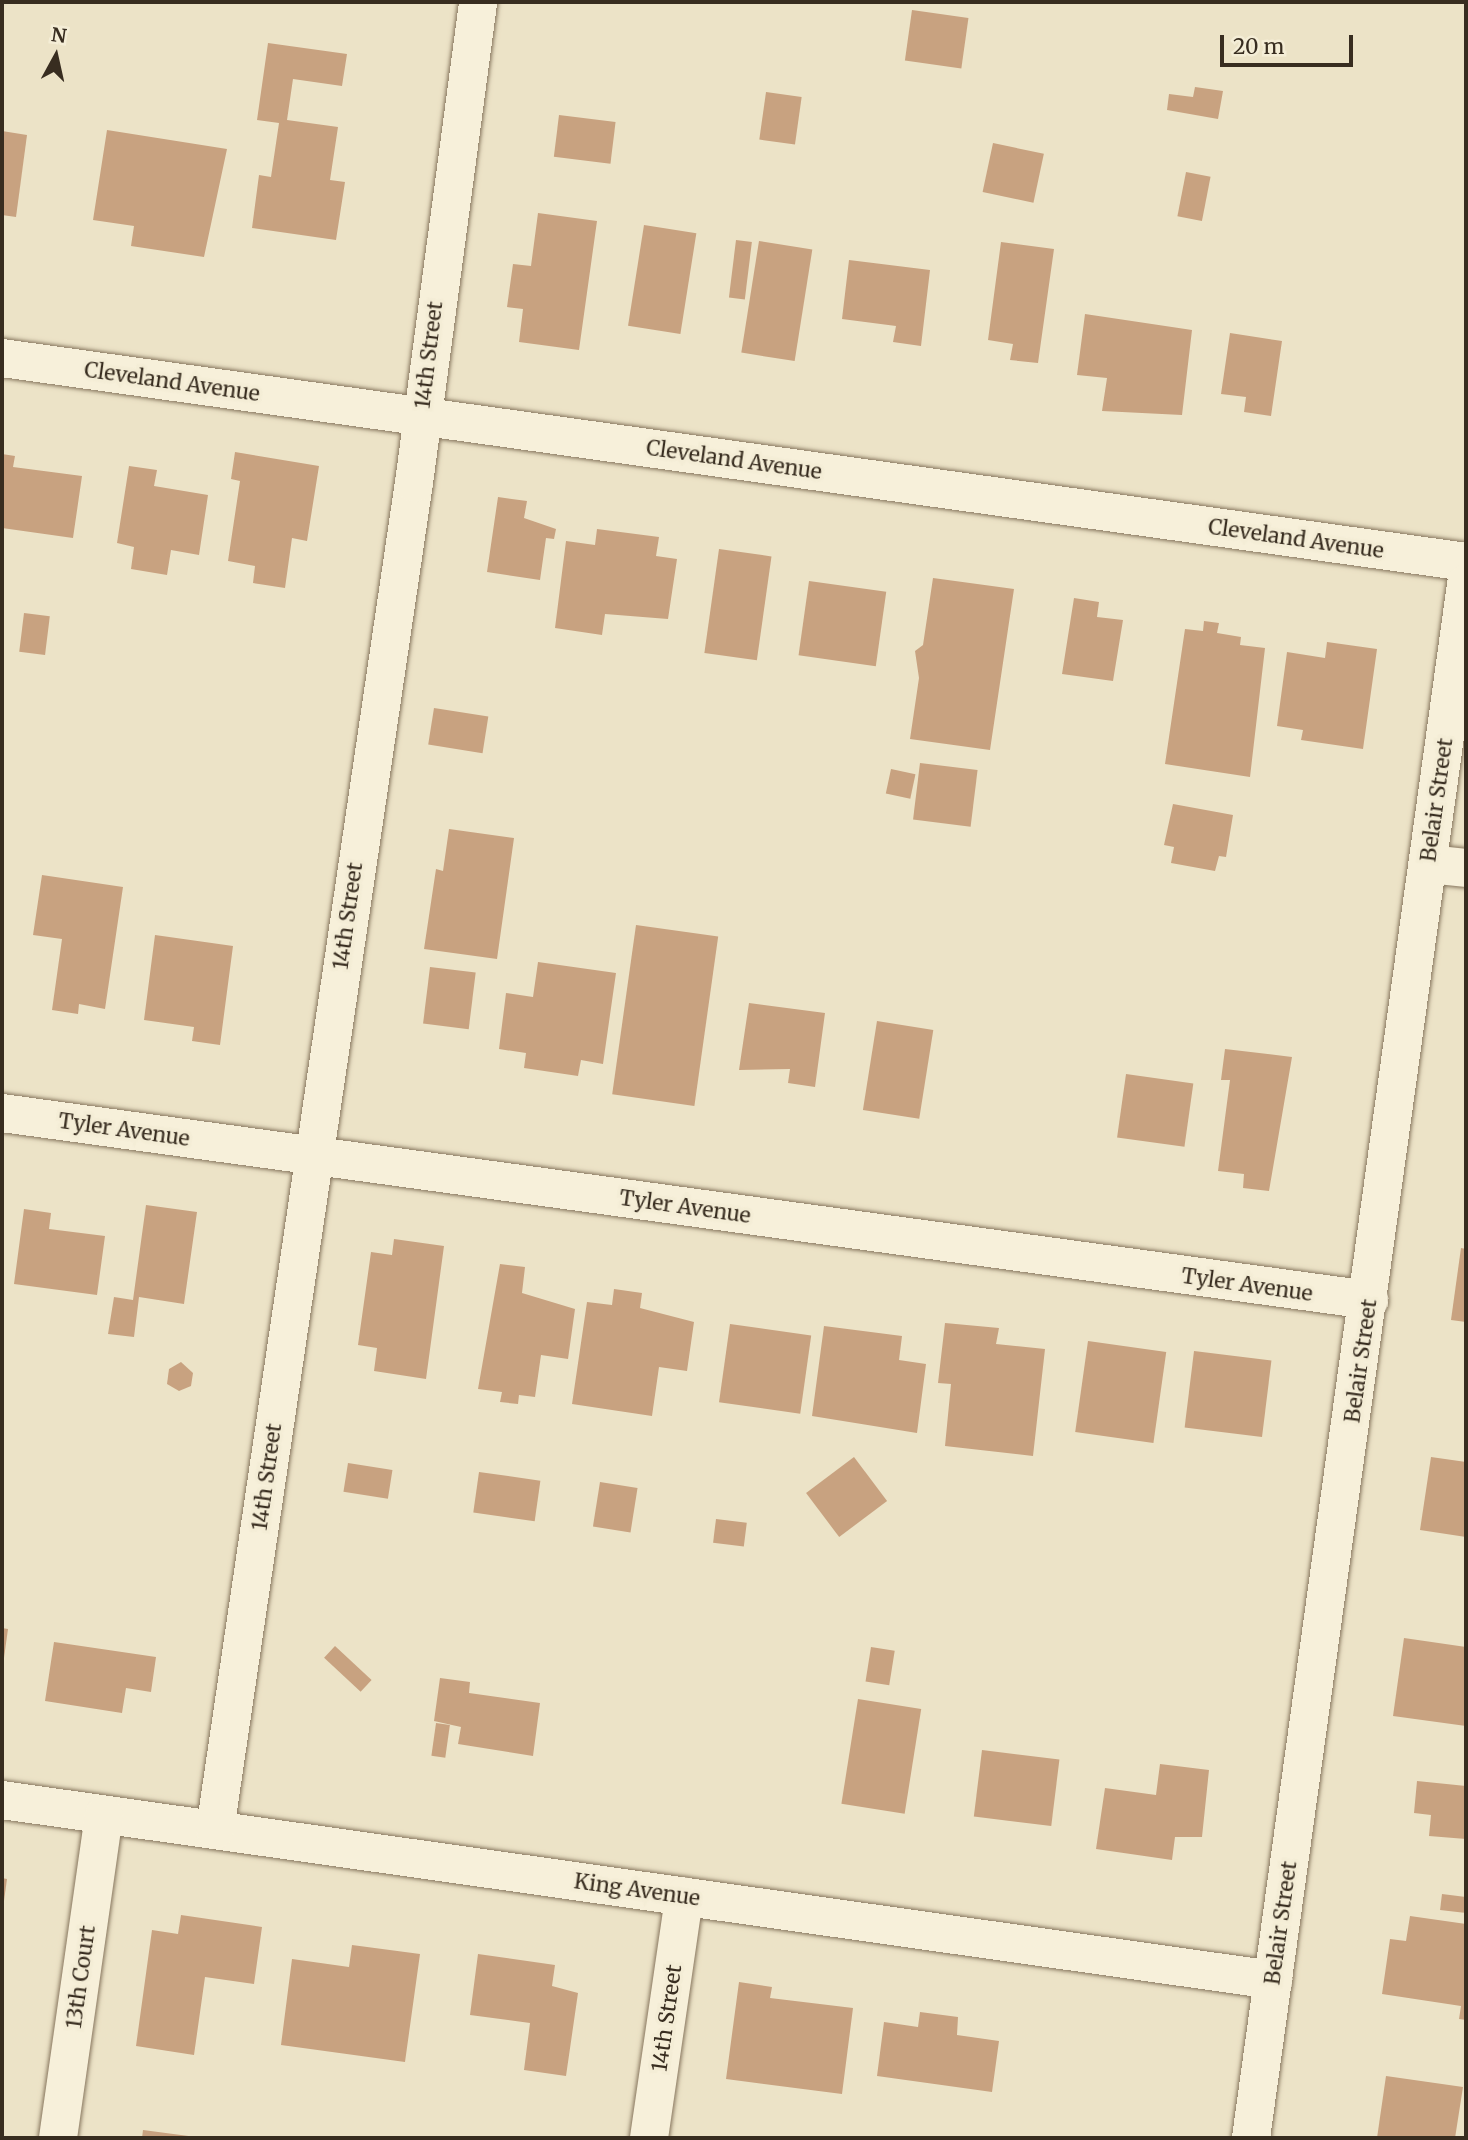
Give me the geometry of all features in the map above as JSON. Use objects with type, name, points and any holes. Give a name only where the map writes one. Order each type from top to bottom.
[{"type":"street","name":"14th Street","points":[[215,1830],[421,416],[478,2]]},
{"type":"street","name":"Cleveland Avenue","points":[[2,358],[1466,562]]},
{"type":"street","name":"Belair Street","points":[[1251,2138],[1428,864],[1455,752],[1466,584]]},
{"type":"street","points":[[1428,864],[1466,868]]},
{"type":"street","name":"Tyler Avenue","points":[[2,1113],[1369,1300]]},
{"type":"street","name":"King Avenue","points":[[2,1800],[1273,1980]]},
{"type":"street","name":"13th Court","points":[[58,2138],[104,1815]]},
{"type":"street","name":"14th Street","points":[[649,2138],[684,1897]]},
{"type":"building","points":[[912,10],[968,18],[961,68],[905,61]]},
{"type":"building","points":[[268,43],[347,54],[342,86],[293,79],[287,120],[338,127],[330,180],[345,182],[336,240],[252,228],[259,175],[271,177],[279,123],[257,120]]},
{"type":"building","points":[[1195,87],[1223,91],[1218,119],[1167,110],[1169,94],[1193,97]]},
{"type":"building","points":[[766,92],[802,97],[795,145],[759,140]]},
{"type":"building","points":[[559,115],[616,122],[610,164],[554,157]]},
{"type":"building","points":[[107,130],[227,149],[204,257],[131,246],[134,226],[93,220]]},
{"type":"building","points":[[2,131],[27,135],[16,217],[2,215]]},
{"type":"building","points":[[993,143],[1044,154],[1033,203],[983,192]]},
{"type":"building","points":[[1186,172],[1211,177],[1202,221],[1177,216]]},
{"type":"building","points":[[538,213],[597,221],[579,350],[519,342],[523,309],[507,307],[513,264],[531,266]]},
{"type":"building","points":[[644,225],[696,233],[680,334],[628,326]]},
{"type":"building","points":[[736,240],[752,242],[745,300],[729,298]]},
{"type":"building","points":[[759,241],[812,249],[795,361],[741,353]]},
{"type":"building","points":[[1001,242],[1054,249],[1038,363],[1010,360],[1013,344],[988,340]]},
{"type":"building","points":[[849,260],[930,270],[921,346],[893,342],[896,326],[842,319]]},
{"type":"building","points":[[1085,314],[1192,330],[1182,415],[1102,411],[1107,378],[1077,375]]},
{"type":"building","points":[[1230,333],[1282,341],[1271,416],[1244,412],[1246,397],[1221,394]]},
{"type":"building","points":[[235,452],[319,466],[307,541],[292,538],[285,588],[253,583],[255,566],[228,561],[240,481],[231,479]]},
{"type":"building","points":[[2,454],[15,456],[13,467],[82,476],[73,538],[2,528]]},
{"type":"building","points":[[129,466],[157,470],[154,486],[208,495],[199,555],[171,550],[167,575],[131,569],[134,547],[117,543]]},
{"type":"building","points":[[498,497],[527,501],[524,518],[556,529],[554,539],[546,538],[540,580],[487,572]]},
{"type":"building","points":[[597,529],[659,537],[656,556],[677,559],[668,619],[605,614],[602,635],[555,628],[566,541],[595,545]]},
{"type":"building","points":[[719,549],[771,556],[757,660],[704,653]]},
{"type":"building","points":[[933,578],[1014,589],[990,750],[910,739],[919,678],[915,651],[923,645]]},
{"type":"building","points":[[809,581],[886,592],[876,666],[799,655]]},
{"type":"building","points":[[1074,598],[1099,602],[1097,617],[1123,620],[1113,681],[1062,674]]},
{"type":"building","points":[[24,613],[50,616],[45,655],[19,652]]},
{"type":"building","points":[[1204,621],[1219,623],[1217,633],[1241,637],[1240,645],[1265,648],[1250,777],[1165,764],[1185,629],[1203,631]]},
{"type":"building","points":[[1327,642],[1377,649],[1363,749],[1301,740],[1303,730],[1277,726],[1287,652],[1325,658]]},
{"type":"building","points":[[434,708],[488,717],[483,753],[428,745]]},
{"type":"building","points":[[920,763],[978,770],[971,827],[913,820]]},
{"type":"building","points":[[891,769],[915,774],[910,799],[886,793]]},
{"type":"building","points":[[1173,804],[1233,815],[1226,857],[1219,856],[1215,871],[1171,863],[1174,847],[1164,845]]},
{"type":"building","points":[[449,829],[514,838],[497,959],[424,949],[436,869],[443,871]]},
{"type":"building","points":[[42,875],[123,887],[105,1009],[79,1004],[78,1014],[52,1010],[62,939],[33,935]]},
{"type":"building","points":[[636,925],[718,937],[694,1106],[612,1094]]},
{"type":"building","points":[[155,935],[233,946],[220,1045],[192,1041],[194,1027],[144,1020]]},
{"type":"building","points":[[538,962],[616,973],[603,1064],[581,1060],[578,1076],[524,1068],[526,1053],[499,1049],[506,993],[533,997]]},
{"type":"building","points":[[430,967],[476,973],[469,1029],[423,1024]]},
{"type":"building","points":[[749,1003],[825,1013],[815,1087],[788,1083],[790,1069],[739,1070]]},
{"type":"building","points":[[877,1021],[933,1030],[919,1119],[863,1110]]},
{"type":"building","points":[[1225,1049],[1292,1057],[1269,1191],[1243,1188],[1244,1174],[1218,1171],[1230,1080],[1221,1080]]},
{"type":"building","points":[[1126,1074],[1193,1083],[1184,1147],[1117,1137]]},
{"type":"building","points":[[146,1205],[197,1212],[184,1304],[139,1297],[134,1337],[108,1334],[114,1297],[133,1300]]},
{"type":"building","points":[[24,1209],[51,1213],[49,1229],[105,1236],[97,1295],[14,1284]]},
{"type":"building","points":[[394,1239],[444,1246],[426,1379],[374,1371],[377,1348],[358,1345],[371,1252],[392,1255]]},
{"type":"building","points":[[1461,1248],[1466,1249],[1466,1322],[1451,1320]]},
{"type":"building","points":[[500,1264],[525,1267],[522,1293],[575,1309],[568,1359],[541,1355],[535,1397],[519,1395],[518,1404],[500,1402],[502,1392],[478,1389]]},
{"type":"building","points":[[614,1289],[642,1293],[640,1308],[694,1322],[687,1371],[659,1367],[652,1416],[572,1404],[587,1302],[612,1305]]},
{"type":"building","points":[[945,1323],[999,1328],[996,1344],[1045,1349],[1033,1456],[945,1446],[951,1384],[938,1383]]},
{"type":"building","points":[[730,1324],[811,1335],[800,1414],[719,1402]]},
{"type":"building","points":[[824,1326],[902,1336],[899,1360],[926,1364],[917,1433],[812,1416]]},
{"type":"building","points":[[1088,1341],[1166,1352],[1153,1443],[1075,1432]]},
{"type":"building","points":[[1194,1351],[1271,1361],[1262,1437],[1185,1427]]},
{"type":"building","points":[[181,1362],[193,1373],[191,1386],[179,1391],[167,1384],[169,1369]]},
{"type":"building","points":[[854,1457],[887,1501],[839,1537],[806,1493]]},
{"type":"building","points":[[1431,1457],[1466,1462],[1466,1537],[1420,1530]]},
{"type":"building","points":[[348,1463],[392,1470],[388,1499],[343,1492]]},
{"type":"building","points":[[479,1472],[540,1481],[535,1521],[473,1513]]},
{"type":"building","points":[[600,1482],[638,1488],[630,1532],[593,1526]]},
{"type":"building","points":[[716,1519],[747,1523],[744,1547],[713,1543]]},
{"type":"building","points":[[2,1628],[8,1629],[3,1665],[2,1665]]},
{"type":"building","points":[[1404,1638],[1466,1647],[1466,1726],[1393,1716]]},
{"type":"building","points":[[54,1642],[156,1657],[151,1692],[126,1688],[122,1713],[45,1701]]},
{"type":"building","points":[[335,1646],[372,1680],[361,1692],[324,1658]]},
{"type":"building","points":[[871,1647],[895,1651],[889,1685],[866,1682]]},
{"type":"building","points":[[440,1678],[470,1682],[469,1693],[540,1703],[533,1756],[458,1744],[461,1727],[434,1721]]},
{"type":"building","points":[[858,1699],[921,1709],[905,1814],[841,1804]]},
{"type":"building","points":[[436,1723],[450,1725],[445,1758],[431,1756]]},
{"type":"building","points":[[982,1750],[1059,1760],[1051,1826],[974,1817]]},
{"type":"building","points":[[1160,1764],[1209,1770],[1202,1837],[1175,1837],[1172,1860],[1096,1849],[1105,1788],[1156,1795]]},
{"type":"building","points":[[1417,1781],[1466,1786],[1466,1839],[1429,1836],[1431,1815],[1414,1813]]},
{"type":"building","points":[[2,1878],[7,1879],[3,1908],[2,1908]]},
{"type":"building","points":[[1442,1894],[1466,1897],[1464,1913],[1440,1910]]},
{"type":"building","points":[[181,1915],[262,1927],[254,1984],[205,1977],[194,2055],[136,2046],[152,1930],[178,1934]]},
{"type":"building","points":[[1410,1916],[1466,1924],[1466,2020],[1459,2019],[1461,2006],[1382,1994],[1390,1939],[1406,1941]]},
{"type":"building","points":[[352,1945],[420,1954],[405,2062],[281,2045],[292,1959],[349,1967]]},
{"type":"building","points":[[478,1954],[555,1965],[552,1986],[578,1993],[566,2076],[524,2070],[530,2023],[470,2015]]},
{"type":"building","points":[[739,1982],[772,1987],[770,1998],[853,2008],[842,2094],[726,2079]]},
{"type":"building","points":[[920,2012],[958,2017],[957,2035],[999,2041],[992,2092],[877,2076],[884,2022],[918,2027]]},
{"type":"building","points":[[1386,2076],[1463,2087],[1455,2138],[1377,2138]]},
{"type":"building","points":[[143,2130],[196,2137],[196,2138],[142,2138]]}]
